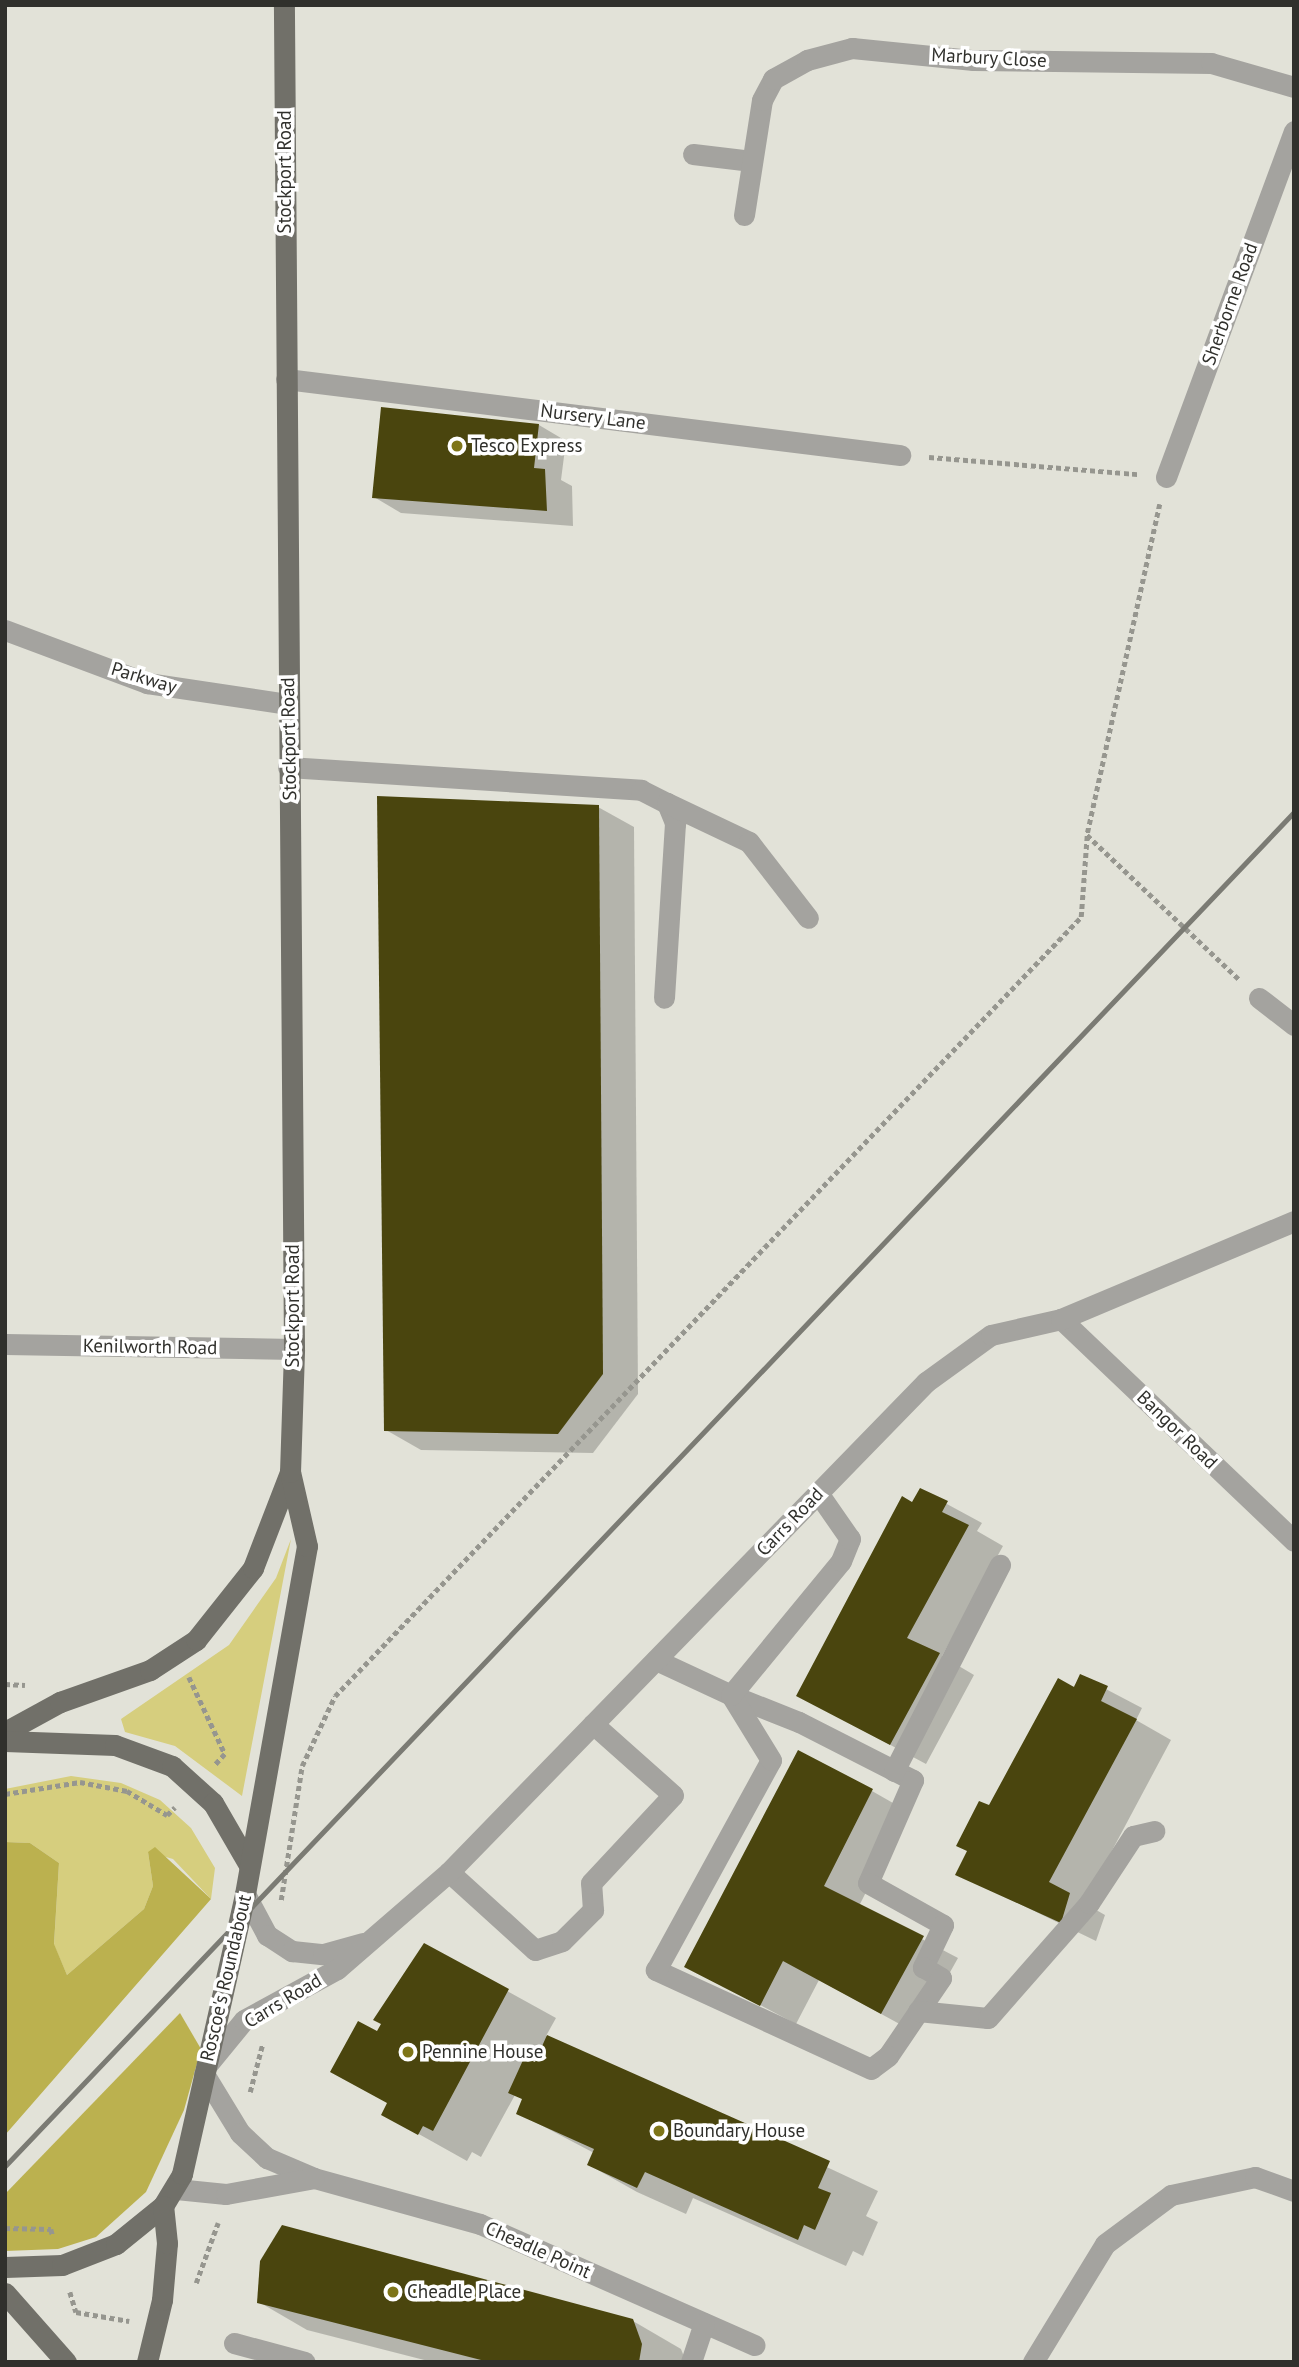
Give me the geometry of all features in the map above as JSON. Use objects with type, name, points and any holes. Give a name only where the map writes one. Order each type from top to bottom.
[{"type":"main road","name":"Stockport Road","points":[[249,1865],[307,1546],[290,1472],[294,1349],[284,5]]},
{"type":"main road","name":"Stockport Road","points":[[5,1732],[60,1702],[150,1670],[196,1640],[253,1568],[290,1472]]},
{"type":"main road","points":[[5,1741],[79,1741],[147,1754],[212,1803],[249,1865]]},
{"type":"main road","name":"Roscoe's Roundabout","points":[[169,2197],[205,2069],[246,1894],[249,1865]]},
{"type":"main road","points":[[5,2267],[42,2269],[89,2256],[169,2197]]},
{"type":"main road","points":[[147,2362],[163,2289],[169,2197]]},
{"type":"main road","points":[[5,2293],[66,2362]]},
{"type":"street","name":"Marbury Close","points":[[744,215],[762,100],[773,79],[807,60],[852,48],[973,60],[1211,63],[1294,88]]},
{"type":"street","name":"Sherborne Road","points":[[1166,477],[1285,176],[1294,131]]},
{"type":"street","points":[[693,153],[752,161]]},
{"type":"street","name":"Nursery Lane","points":[[286,379],[900,454]]},
{"type":"street","name":"Parkway","points":[[5,630],[148,682],[289,704]]},
{"type":"street","points":[[288,767],[641,790],[749,842],[808,918]]},
{"type":"street","points":[[664,998],[674,824],[667,803]]},
{"type":"street","points":[[1259,998],[1294,1025]]},
{"type":"street","name":"Carrs Road","points":[[205,2069],[244,2020],[337,1969],[449,1872],[926,1382],[980,1343],[1061,1319],[1294,1222]]},
{"type":"street","name":"Bangor Road","points":[[1061,1319],[1294,1541]]},
{"type":"street","name":"Kenilworth Road","points":[[5,1344],[294,1349]]},
{"type":"street","points":[[731,1695],[841,1562],[850,1539],[818,1493]]},
{"type":"street","points":[[894,1770],[1000,1565]]},
{"type":"street","points":[[656,1660],[894,1770],[913,1780],[868,1883],[943,1925],[923,1967],[941,1978],[888,2056],[871,2069],[656,1970],[771,1760],[731,1695]]},
{"type":"street","points":[[449,1872],[535,1950],[562,1941],[593,1910],[591,1883],[673,1795],[593,1724]]},
{"type":"street","points":[[918,2011],[988,2018],[1089,1903],[1133,1836],[1154,1831]]},
{"type":"street","name":"Carrs Road","points":[[246,1894],[267,1935],[292,1951],[323,1954],[365,1943]]},
{"type":"street","name":"Cheadle Point","points":[[205,2069],[254,2147],[314,2178],[480,2224],[754,2345]]},
{"type":"street","points":[[1033,2362],[1105,2244],[1171,2195],[1255,2177],[1294,2191]]},
{"type":"street","name":"Cheadle Point","points":[[169,2197],[226,2194],[314,2178]]},
{"type":"street","points":[[691,2362],[704,2323]]},
{"type":"street","points":[[234,2343],[304,2362]]},
{"type":"path","points":[[283,1913],[302,1766],[335,1696],[1081,918],[1087,835],[1166,477],[900,454]]},
{"type":"path","points":[[1087,835],[1259,998]]},
{"type":"path","points":[[194,1684],[225,1754]]},
{"type":"path","points":[[225,1754],[237,1756]]},
{"type":"path","points":[[217,1762],[225,1754]]},
{"type":"path","points":[[5,1794],[56,1783],[105,1785],[167,1815]]},
{"type":"path","points":[[248,2102],[265,2032]]},
{"type":"path","points":[[192,2297],[218,2225]]},
{"type":"path","points":[[5,2228],[51,2229]]},
{"type":"path","points":[[73,2300],[76,2312]]},
{"type":"path","points":[[69,2319],[76,2312]]},
{"type":"path","points":[[76,2312],[134,2322]]},
{"type":"shaded area","points":[[291,1539],[242,1796],[175,1746],[125,1732],[121,1719],[229,1645],[276,1578]]},
{"type":"shaded area","points":[[71,1776],[121,1783],[160,1800],[191,1828],[215,1868],[211,1899],[173,1859],[148,1852],[153,1886],[144,1909],[67,1975],[54,1945],[59,1863],[30,1843],[5,1842],[5,1789]]},
{"type":"shaded area","points":[[5,1842],[30,1843],[59,1863],[54,1944],[67,1975],[144,1909],[153,1886],[148,1852],[155,1847],[211,1899],[5,2135]]},
{"type":"shaded area","points":[[180,2013],[201,2049],[184,2110],[146,2192],[96,2237],[58,2249],[5,2251],[5,2194]]},
{"type":"building","name":"Tesco Express","points":[[381,407],[539,424],[534,468],[545,469],[547,511],[372,498]]},
{"type":"building","points":[[377,796],[599,805],[603,1374],[558,1434],[384,1431]]},
{"type":"building","points":[[920,1488],[948,1501],[942,1512],[969,1525],[907,1638],[940,1653],[890,1745],[796,1696],[902,1496],[912,1502]]},
{"type":"building","points":[[1080,1674],[1108,1686],[1101,1701],[1137,1719],[1049,1882],[1070,1893],[1061,1923],[955,1875],[967,1851],[956,1846],[979,1801],[989,1805],[1058,1678],[1074,1687]]},
{"type":"building","points":[[798,1750],[873,1789],[824,1886],[924,1936],[881,2014],[783,1961],[760,2006],[684,1967]]},
{"type":"building","name":"Pennine House","points":[[424,1943],[509,1989],[433,2131],[423,2126],[418,2135],[381,2115],[387,2103],[330,2072],[358,2021],[377,2031],[381,2024],[373,2020]]},
{"type":"building","name":"Boundary House","points":[[547,2035],[830,2161],[818,2188],[831,2193],[815,2230],[804,2225],[798,2240],[645,2172],[637,2188],[587,2165],[594,2149],[516,2114],[522,2099],[508,2093],[524,2058],[535,2062]]},
{"type":"building","name":"Cheadle Place","points":[[282,2225],[633,2319],[642,2344],[639,2362],[489,2362],[257,2303],[260,2261]]},
{"type":"railway","points":[[5,2166],[1294,812]]},
{"type":"place","name":"Tesco Express","points":[[457,446]]},
{"type":"place","name":"Pennine House","points":[[408,2052]]},
{"type":"place","name":"Boundary House","points":[[659,2131]]},
{"type":"place","name":"Cheadle Place","points":[[393,2292]]}]
